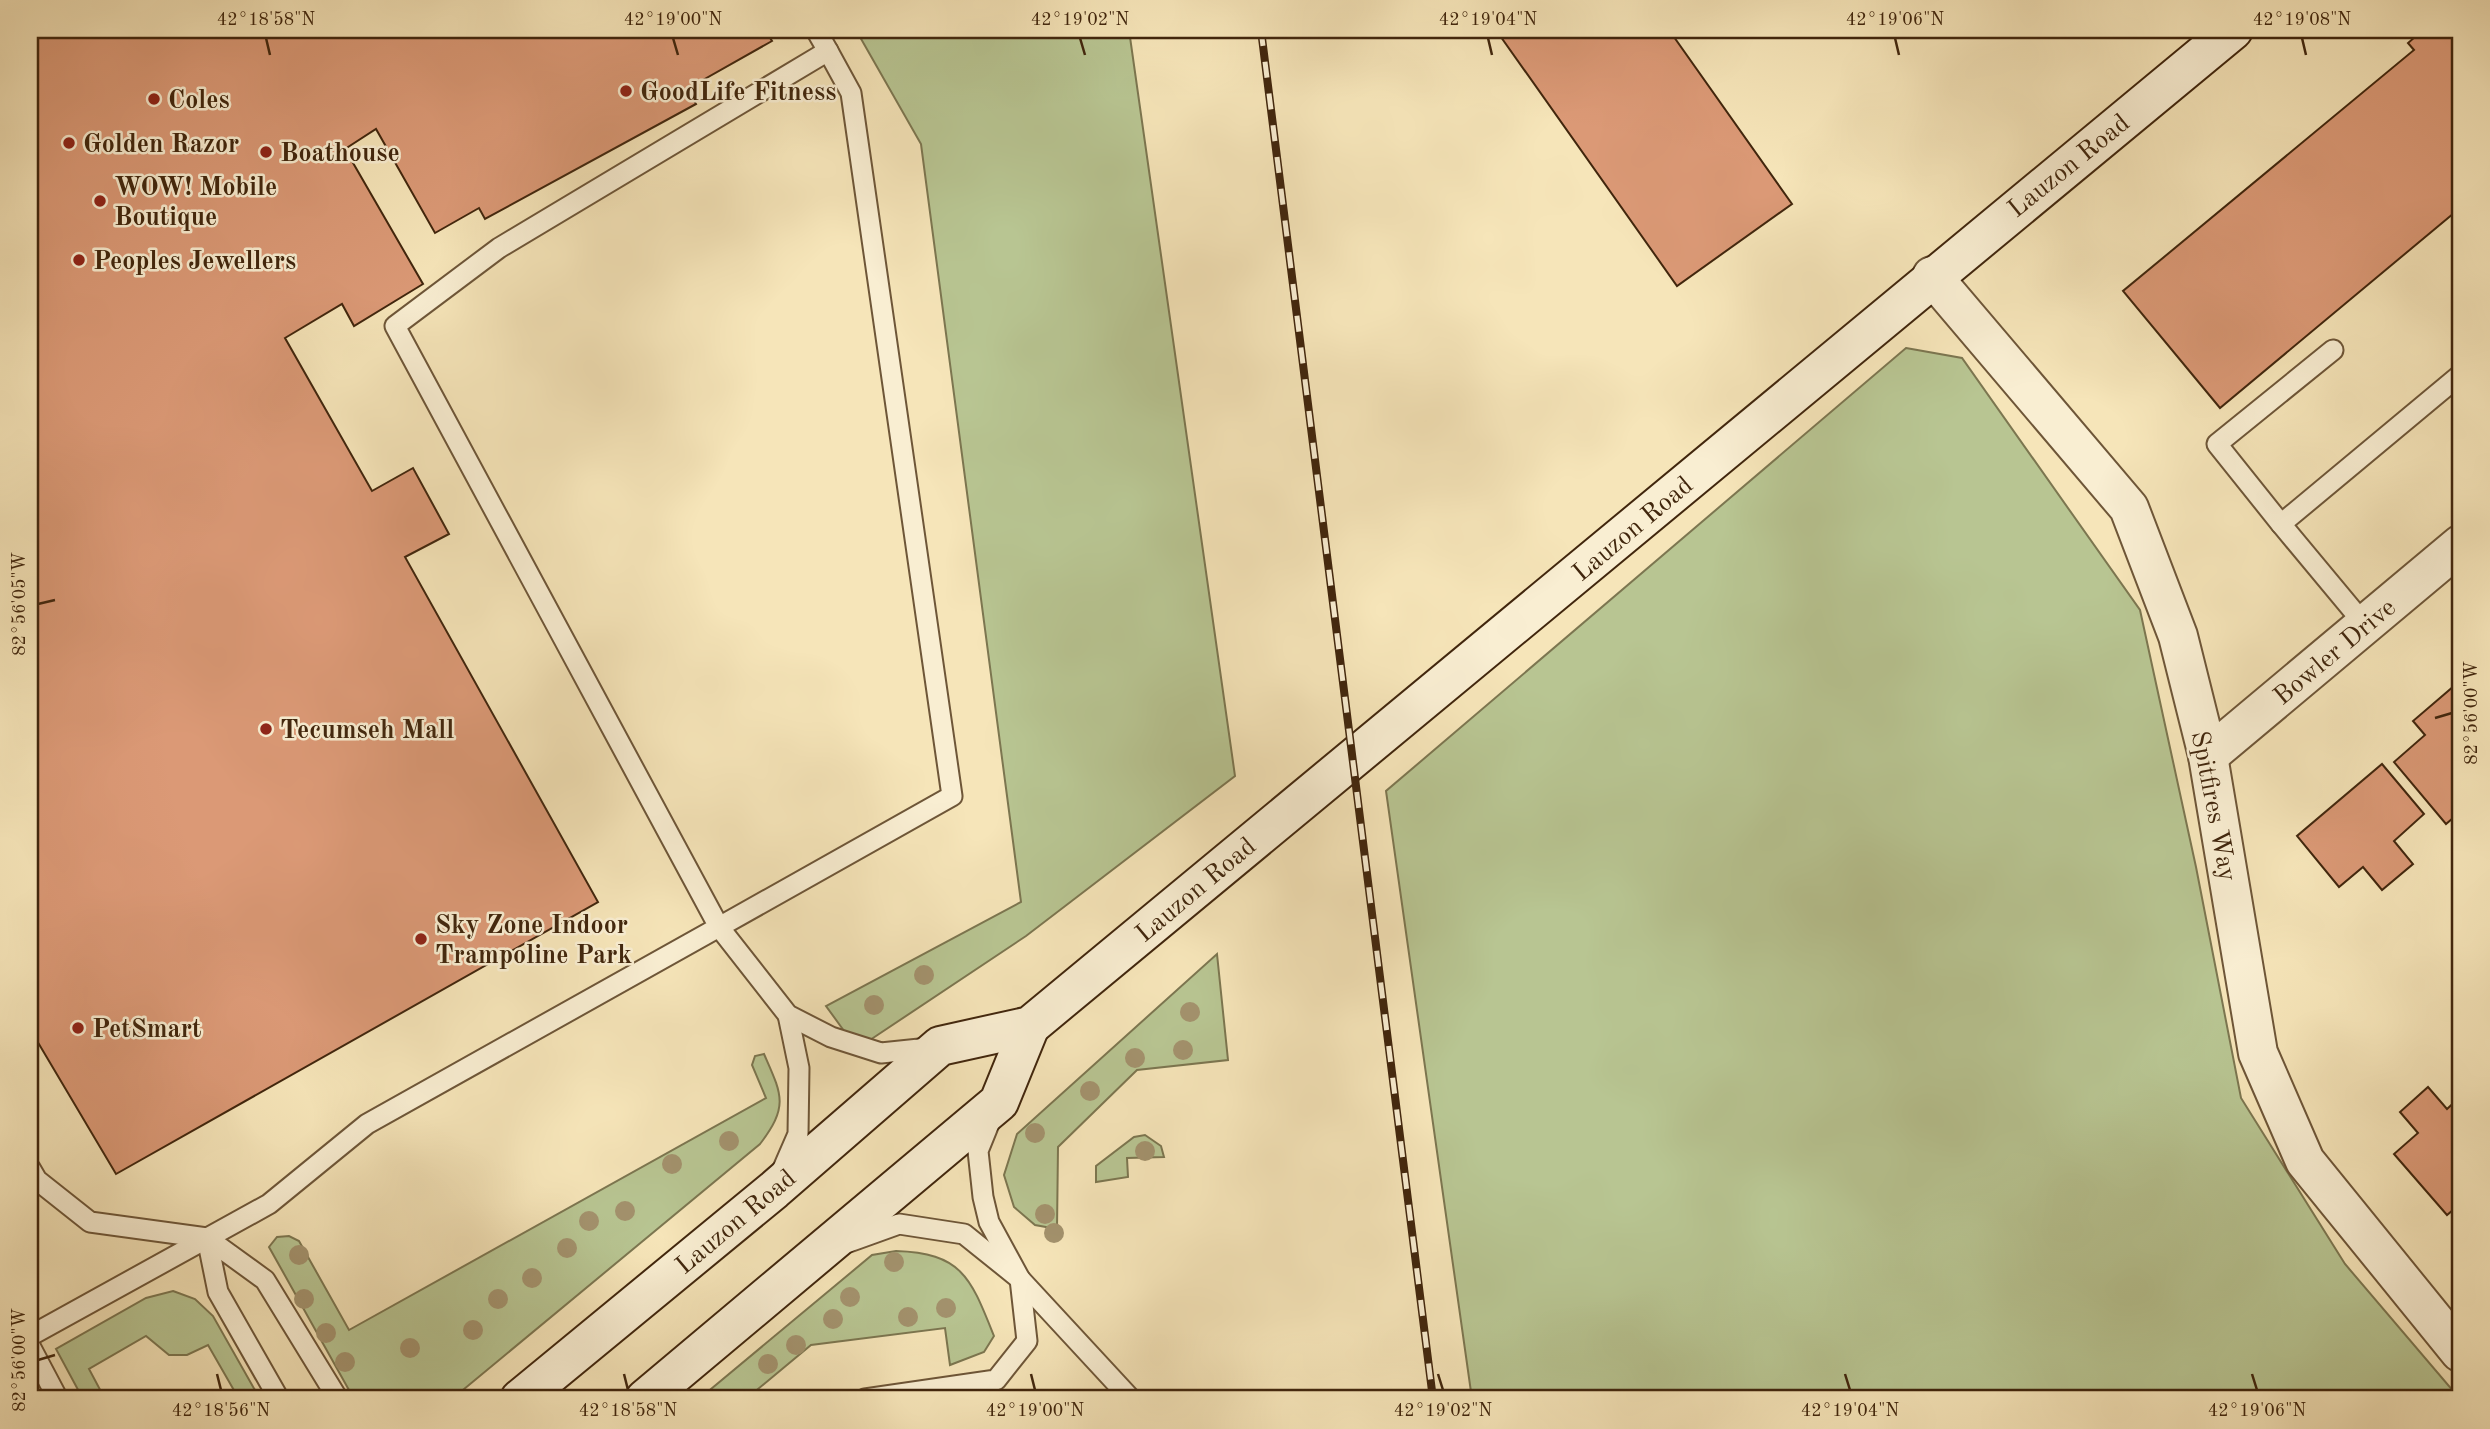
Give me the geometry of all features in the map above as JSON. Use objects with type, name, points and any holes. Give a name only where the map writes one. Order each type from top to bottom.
[{"type":"street","name":"Lauzon Road","points":[[520,1399],[774,1190],[940,1046],[1030,1026],[1933,276],[2234,30]]},
{"type":"street","name":"Spitfires Way","points":[[1933,276],[2129,508],[2178,636],[2208,756],[2258,1053],[2305,1161],[2459,1347]]},
{"type":"street","name":"Bowler Drive","points":[[2208,756],[2460,545]]},
{"type":"street","name":"Lauzon Road","points":[[645,1399],[999,1102],[1030,1026]]},
{"type":"lane","points":[[30,1336],[269,1204],[367,1124],[952,796],[851,93],[816,30]]},
{"type":"lane","points":[[828,51],[499,248],[395,326],[719,927],[788,1015],[831,1037],[881,1053],[940,1046]]},
{"type":"lane","points":[[2333,350],[2217,444],[2365,625]]},
{"type":"lane","points":[[2281,524],[2460,375]]},
{"type":"lane","points":[[774,1190],[798,1134],[799,1068],[788,1015]]},
{"type":"lane","points":[[865,1399],[996,1380],[1027,1341],[1020,1279],[989,1222],[983,1197],[978,1151],[999,1102]]},
{"type":"lane","points":[[30,1168],[37,1180],[90,1222],[207,1238],[265,1280],[338,1399]]},
{"type":"lane","points":[[818,1253],[899,1224],[964,1234],[1020,1279],[1131,1399]]},
{"type":"lane","points":[[207,1238],[219,1292],[279,1399]]},
{"type":"lane","points":[[30,1346],[58,1399]]},
{"type":"green space","points":[[856,30],[1129,30],[1235,776],[1026,936],[867,1042],[847,1035],[826,1006],[1021,902],[921,144]]},
{"type":"green space","points":[[1906,348],[1962,358],[2140,610],[2196,867],[2241,1098],[2345,1264],[2460,1399],[1472,1399],[1386,791]]},
{"type":"green space","points":[[1217,954],[1228,1060],[1137,1070],[1058,1147],[1057,1229],[1035,1225],[1014,1207],[1004,1175],[1017,1134]]},
{"type":"green space","points":[[764,1054],[780,1100],[775,1120],[760,1144],[452,1399],[354,1399],[269,1247],[277,1237],[289,1236],[299,1241],[349,1330],[766,1098],[752,1065],[755,1056]]},
{"type":"green space","points":[[1145,1135],[1161,1146],[1164,1157],[1127,1158],[1128,1177],[1096,1182],[1096,1166],[1134,1137]]},
{"type":"green space","points":[[896,1251],[936,1257],[962,1273],[971,1285],[994,1336],[984,1352],[950,1365],[945,1328],[811,1345],[746,1399],[699,1399],[872,1255]]},
{"type":"green space","points":[[173,1291],[195,1299],[213,1316],[260,1399],[239,1399],[208,1345],[187,1355],[169,1355],[146,1336],[89,1369],[105,1399],[83,1399],[56,1349],[146,1298]]},
{"type":"building","name":"Tecumseh Mall","points":[[30,30],[765,30],[772,41],[687,89],[696,104],[485,219],[479,208],[435,233],[376,129],[345,149],[423,284],[354,326],[342,304],[285,338],[372,491],[413,468],[449,534],[405,557],[598,902],[116,1174],[30,1029]]},
{"type":"building","points":[[1496,30],[1669,30],[1792,204],[1677,286]]},
{"type":"building","points":[[2423,30],[2460,30],[2460,208],[2220,408],[2123,291],[2414,50],[2408,43]]},
{"type":"building","points":[[2454,686],[2460,693],[2460,812],[2446,824],[2394,762],[2425,735],[2413,721]]},
{"type":"building","points":[[2382,764],[2424,814],[2394,841],[2413,864],[2382,890],[2363,867],[2339,887],[2297,836]]},
{"type":"building","points":[[2428,1087],[2447,1109],[2460,1097],[2460,1204],[2447,1215],[2394,1154],[2418,1133],[2400,1112]]},
{"type":"railway","points":[[1261,30],[1433,1399]]},
{"type":"place","name":"GoodLife Fitness","points":[[626,91]]},
{"type":"place","name":"Coles","points":[[154,99]]},
{"type":"place","name":"Golden Razor","points":[[69,143]]},
{"type":"place","name":"Boathouse","points":[[266,152]]},
{"type":"place","name":"WOW! Mobile Boutique","points":[[100,201]]},
{"type":"place","name":"Peoples Jewellers","points":[[79,260]]},
{"type":"place","name":"Tecumseh Mall","points":[[266,729]]},
{"type":"place","name":"Sky Zone Indoor Trampoline Park","points":[[421,939]]},
{"type":"place","name":"PetSmart","points":[[78,1028]]}]
